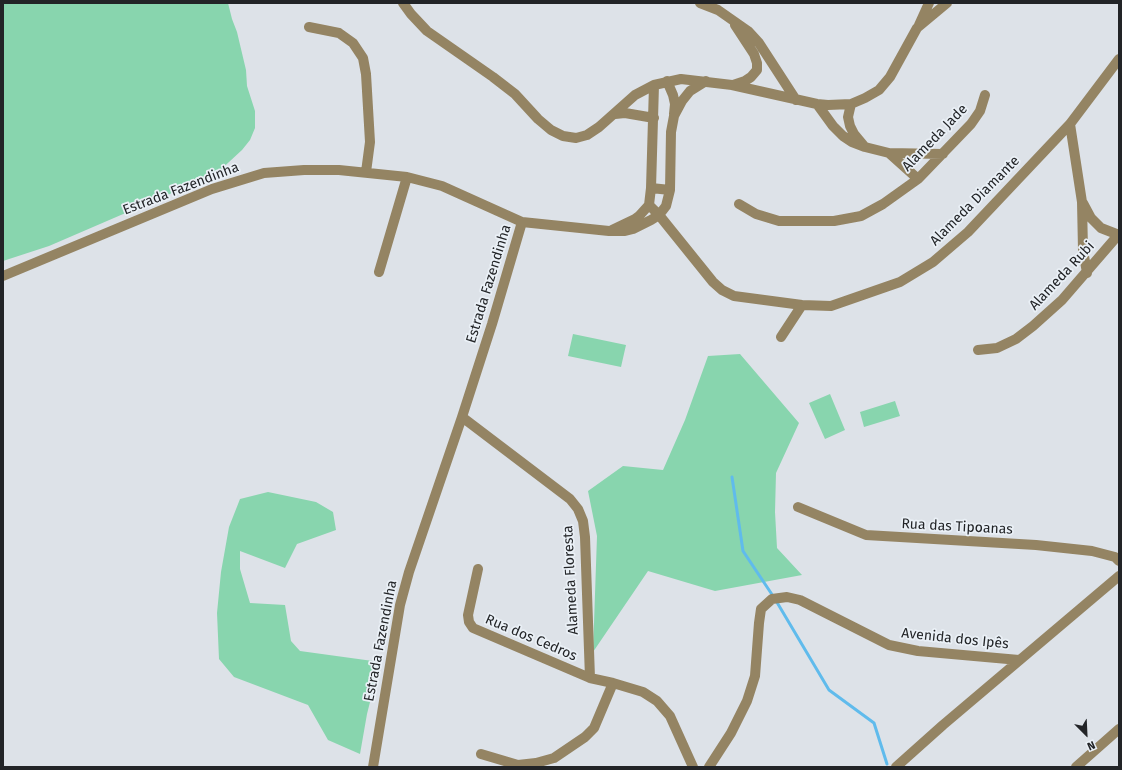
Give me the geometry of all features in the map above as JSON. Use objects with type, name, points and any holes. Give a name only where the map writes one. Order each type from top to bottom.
[{"type":"street","points":[[403,3],[427,31],[515,94],[551,130],[563,136],[576,138],[586,135],[599,127],[635,95],[654,85],[681,79],[732,85],[817,104],[851,104],[879,90],[890,77],[929,3]]},
{"type":"street","points":[[700,3],[718,10],[729,17],[748,31],[760,43],[796,100]]},
{"type":"street","points":[[917,28],[947,3]]},
{"type":"street","points":[[729,17],[742,33],[758,63],[757,70],[751,77],[745,81],[732,85]]},
{"type":"street","points":[[309,27],[339,33],[353,42],[362,58],[366,74],[370,142],[366,172]]},
{"type":"street","name":"Alameda Diamante","points":[[649,205],[659,215],[713,282],[722,290],[734,296],[802,305],[831,306],[900,282],[933,262],[968,232],[1070,124],[1119,59]]},
{"type":"street","points":[[522,222],[609,231],[625,231],[633,229],[659,215],[666,206],[670,190],[671,132],[675,104],[667,81]]},
{"type":"street","points":[[674,116],[682,101],[690,91],[706,81]]},
{"type":"street","points":[[609,231],[639,216],[649,205],[654,130],[654,85]]},
{"type":"street","name":"Alameda Jade","points":[[739,204],[756,214],[779,221],[834,221],[861,216],[883,204],[918,179],[971,124],[980,111],[986,95]]},
{"type":"street","points":[[817,104],[833,126],[843,136],[852,142],[889,153],[943,154]]},
{"type":"street","points":[[851,104],[848,118],[850,126],[854,134],[865,147]]},
{"type":"street","points":[[615,114],[625,113],[654,118]]},
{"type":"street","points":[[1070,124],[1082,202],[1083,250],[1087,273]]},
{"type":"street","points":[[654,130],[671,132]]},
{"type":"street","points":[[889,153],[918,179]]},
{"type":"street","name":"Estrada Fazendinha","points":[[3,276],[212,189],[264,173],[339,170],[407,177],[442,186],[522,222],[492,324],[400,605],[373,767]]},
{"type":"street","points":[[378,272],[407,177]]},
{"type":"street","points":[[651,188],[670,190]]},
{"type":"street","points":[[1082,202],[1091,218],[1101,228],[1119,235]]},
{"type":"street","name":"Alameda Rubi","points":[[978,350],[997,348],[1022,335],[1062,300],[1119,235]]},
{"type":"street","points":[[781,337],[802,305]]},
{"type":"street","name":"Alameda Floresta","points":[[462,417],[570,499],[578,509],[583,521],[585,537],[590,678]]},
{"type":"street","name":"Rua das Tipoanas","points":[[798,507],[866,535],[1043,546],[1092,551],[1115,557],[1119,561]]},
{"type":"street","name":"Rua dos Cedros","points":[[478,569],[468,615],[469,622],[473,628],[590,678],[643,692],[657,701],[670,716],[693,767]]},
{"type":"street","points":[[896,767],[943,725],[1119,576]]},
{"type":"street","name":"Avenida dos Ipês","points":[[709,767],[731,733],[747,701],[755,676],[761,609],[772,599],[787,596],[800,600],[889,645],[918,651],[1019,660]]},
{"type":"street","points":[[481,754],[518,766],[554,758],[585,737],[594,728],[613,683]]},
{"type":"street","points":[[1076,767],[1119,729]]},
{"type":"green space","points":[[3,3],[228,3],[246,70],[247,86],[255,111],[255,128],[250,140],[242,150],[216,174],[49,246],[3,261]]},
{"type":"green space","points":[[573,334],[626,345],[621,367],[568,356]]},
{"type":"green space","points":[[740,354],[799,423],[776,473],[775,512],[777,548],[802,575],[715,591],[648,571],[593,652],[597,536],[588,491],[623,466],[663,470],[685,420],[708,356]]},
{"type":"green space","points":[[830,394],[845,430],[825,439],[809,403]]},
{"type":"green space","points":[[895,401],[900,416],[864,427],[860,412]]},
{"type":"green space","points":[[268,492],[316,502],[333,512],[336,530],[297,544],[285,568],[240,551],[240,569],[250,603],[285,605],[291,641],[300,651],[380,662],[367,714],[360,754],[328,740],[308,705],[234,677],[219,659],[217,613],[221,572],[229,527],[240,499]]},
{"type":"waterway","points":[[732,477],[743,551],[775,599],[829,690],[874,723],[887,764]]}]
